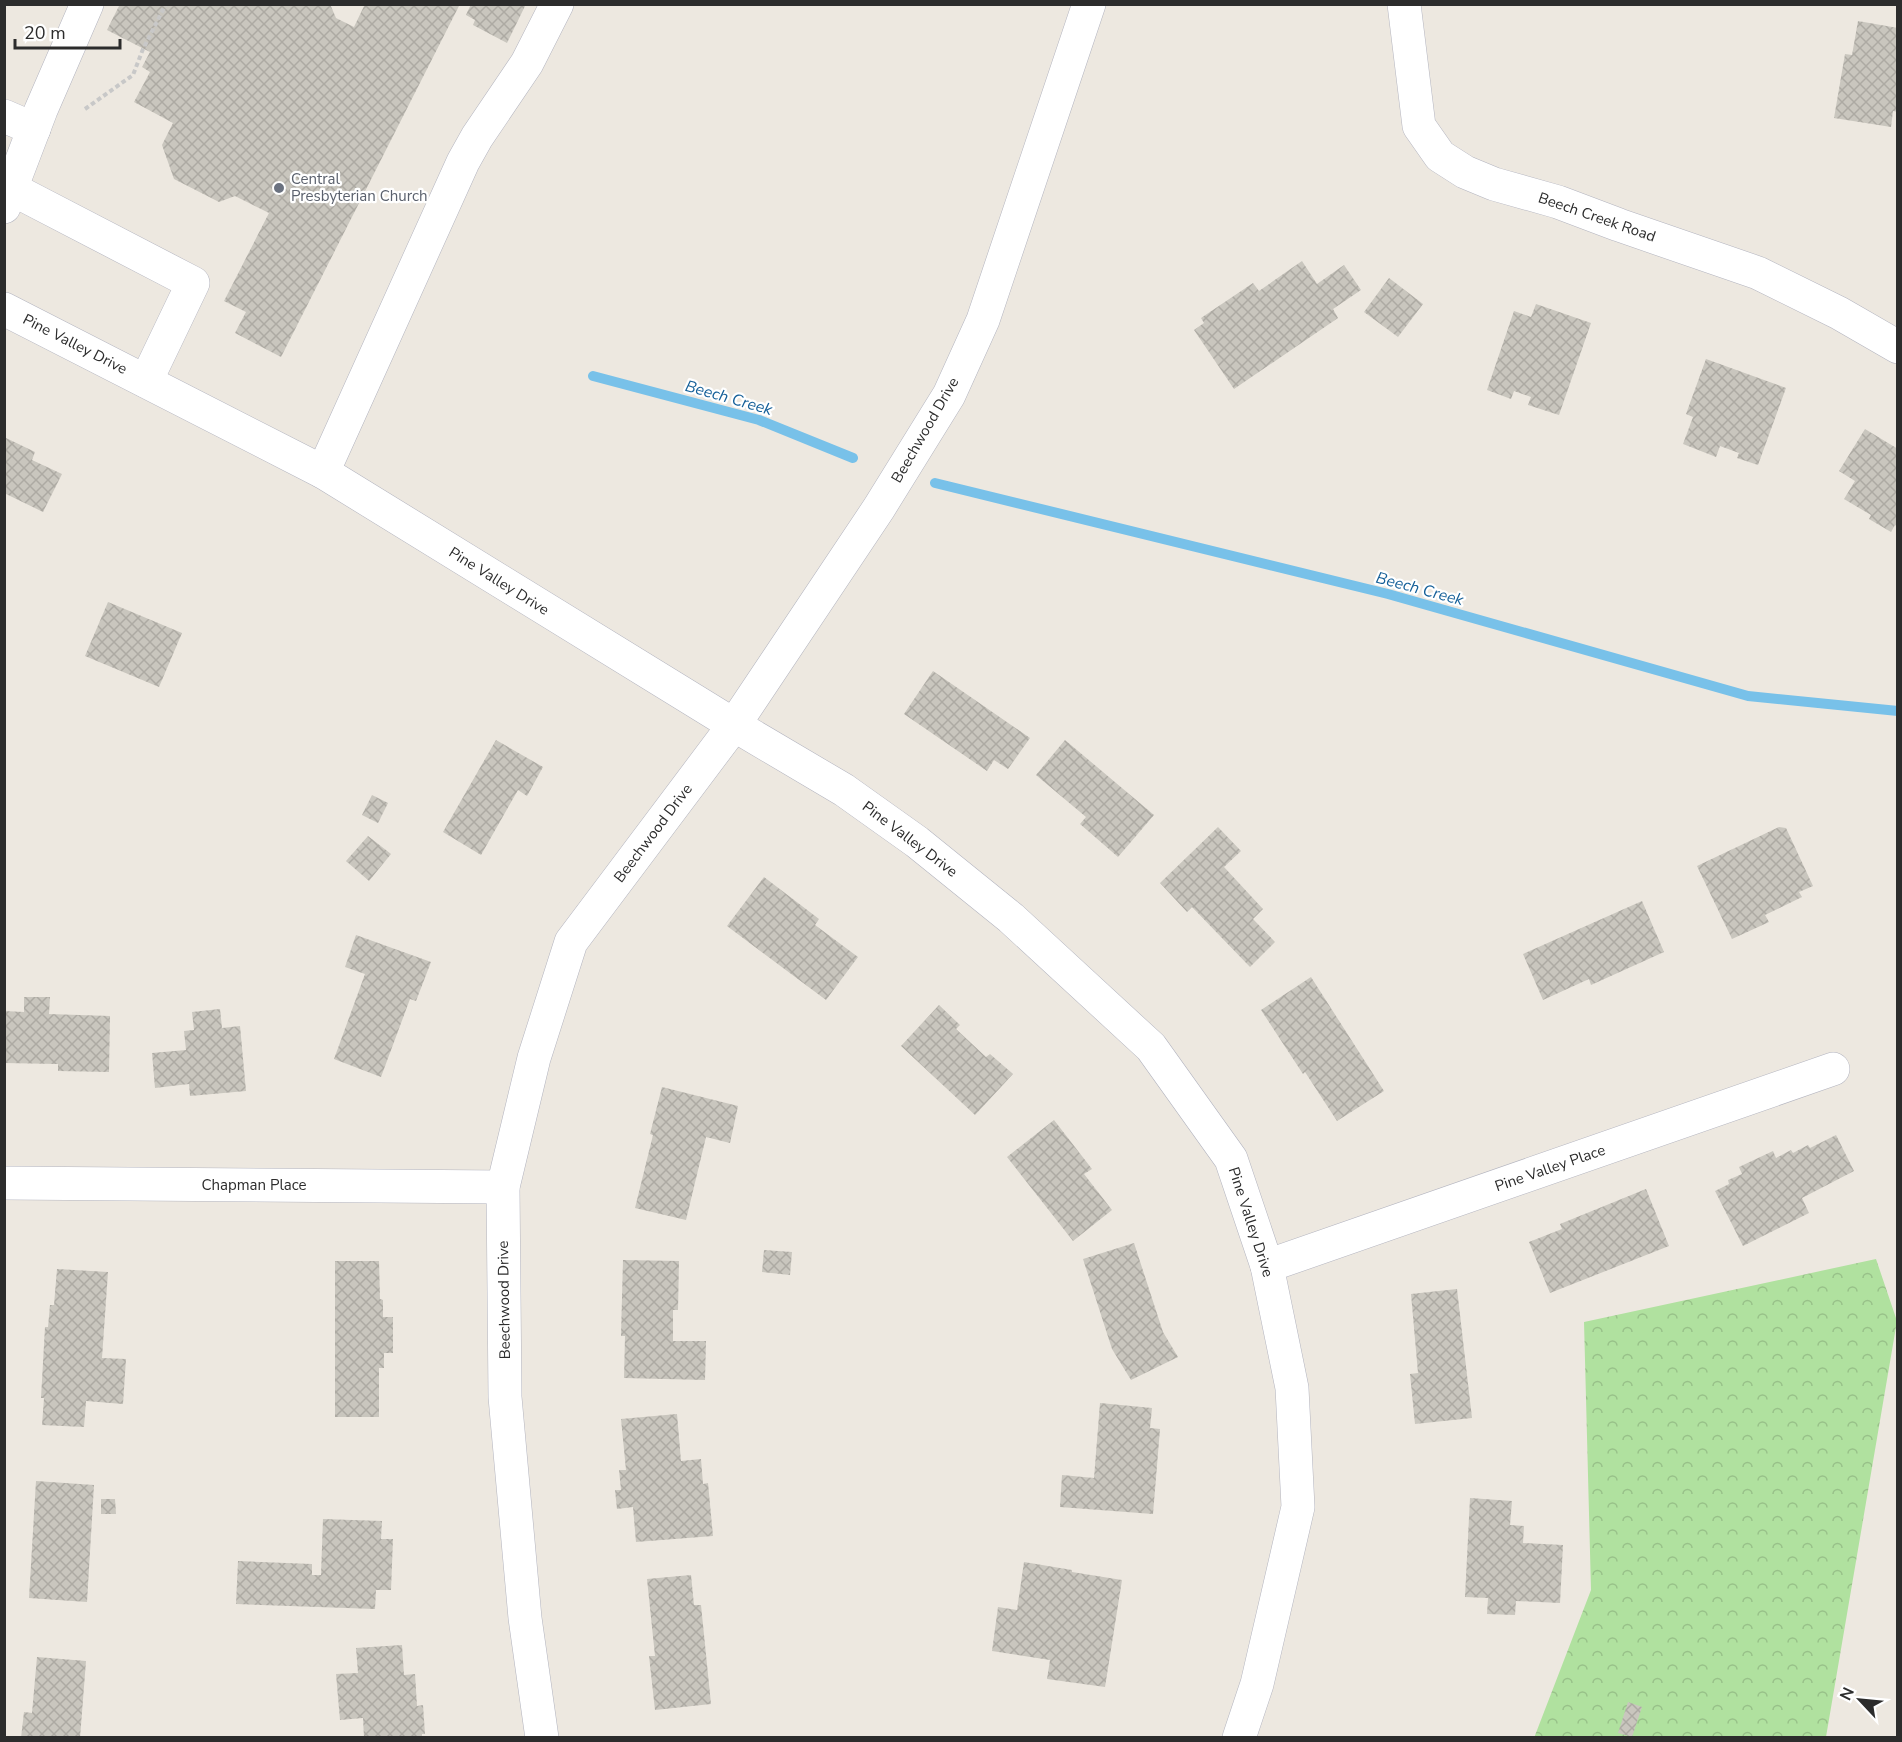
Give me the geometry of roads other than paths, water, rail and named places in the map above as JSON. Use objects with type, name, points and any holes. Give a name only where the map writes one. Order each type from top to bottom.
[{"type":"street","points":[[87,4],[34,129],[8,198],[193,283],[146,381]]},
{"type":"street","points":[[323,472],[464,162],[477,137],[526,63],[556,4]]},
{"type":"street","name":"Beechwood Drive","points":[[542,1737],[525,1618],[505,1397],[503,1187],[534,1058],[571,942],[734,725],[879,508],[949,395],[983,320],[1089,4]]},
{"type":"street","name":"Beech Creek Road","points":[[1404,4],[1419,126],[1440,156],[1466,172],[1494,184],[1558,202],[1758,273],[1839,313],[1898,347]]},
{"type":"street","points":[[4,116],[34,129]]},
{"type":"street","name":"Pine Valley Drive","points":[[4,309],[323,472],[734,725],[844,790],[916,842],[1011,918],[1151,1047],[1231,1159],[1268,1266],[1292,1388],[1298,1507],[1257,1684],[1239,1737]]},
{"type":"street","name":"Pine Valley Place","points":[[1268,1266],[1833,1069]]},
{"type":"street","name":"Chapman Place","points":[[4,1183],[503,1187]]},
{"type":"waterway","name":"Beech Creek","points":[[593,376],[759,420],[853,458]]},
{"type":"waterway","name":"Beech Creek","points":[[935,483],[1388,594],[1748,696],[1898,711]]},
{"type":"place","name":"Central Presbyterian Church","points":[[279,188]]}]
